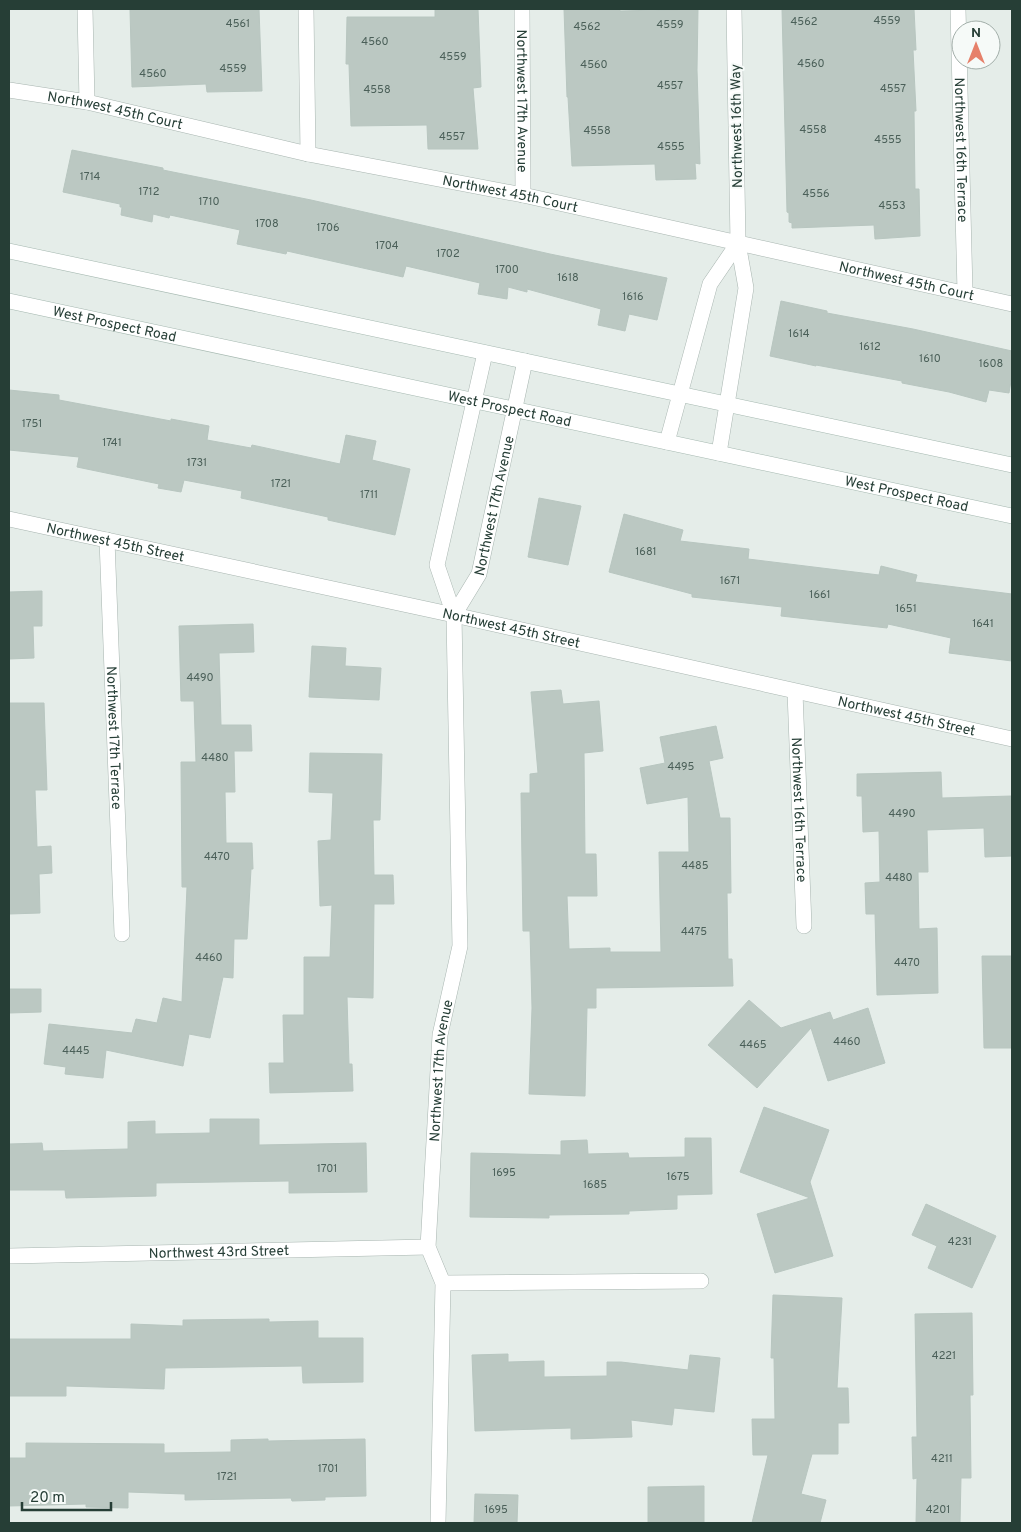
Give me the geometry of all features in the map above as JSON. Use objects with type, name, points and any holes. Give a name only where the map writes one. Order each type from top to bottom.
[{"type":"street","points":[[85,9],[87,102]]},
{"type":"street","points":[[306,9],[308,154]]},
{"type":"street","name":"Northwest 17th Avenue","points":[[522,9],[523,195]]},
{"type":"street","name":"Northwest 16th Way","points":[[719,453],[746,288],[738,243],[734,9]]},
{"type":"street","name":"Northwest 16th Terrace","points":[[958,9],[966,292]]},
{"type":"street","name":"Northwest 45th Court","points":[[9,90],[87,102],[308,154],[523,195],[966,292],[1012,304]]},
{"type":"street","points":[[667,442],[710,284],[738,243]]},
{"type":"street","points":[[9,251],[1012,465]]},
{"type":"street","name":"West Prospect Road","points":[[9,301],[1012,516]]},
{"type":"street","name":"Northwest 17th Avenue","points":[[438,1523],[443,1283],[428,1247],[440,1035],[460,946],[454,615],[437,565],[484,353]]},
{"type":"street","name":"Northwest 17th Avenue","points":[[454,615],[479,574],[525,361]]},
{"type":"street","name":"Northwest 45th Street","points":[[9,519],[454,615],[1012,740]]},
{"type":"street","name":"Northwest 17th Terrace","points":[[108,540],[122,934]]},
{"type":"street","name":"Northwest 16th Terrace","points":[[795,692],[804,926]]},
{"type":"street","name":"Northwest 43rd Street","points":[[9,1256],[428,1247]]},
{"type":"street","points":[[443,1283],[701,1281]]},
{"type":"building","points":[[130,9],[259,9],[262,91],[207,92],[206,84],[132,87]]},
{"type":"building","points":[[435,9],[478,9],[481,87],[473,88],[478,149],[428,149],[427,125],[351,126],[349,64],[346,64],[347,17],[435,17]]},
{"type":"building","points":[[564,9],[620,9],[620,11],[698,9],[697,70],[700,164],[695,163],[696,179],[656,180],[655,164],[572,166]]},
{"type":"building","points":[[782,9],[914,9],[916,50],[913,50],[916,111],[914,111],[915,189],[919,189],[920,236],[875,239],[874,225],[792,228],[792,223],[789,222],[789,213],[787,212]]},
{"type":"building","points":[[72,150],[163,168],[163,170],[311,200],[550,254],[667,278],[657,320],[629,314],[625,331],[598,325],[601,309],[527,289],[527,292],[508,287],[507,299],[478,294],[480,283],[406,266],[403,277],[287,251],[286,254],[237,244],[240,230],[170,215],[169,218],[153,214],[152,222],[121,215],[122,207],[120,207],[120,204],[63,192]]},
{"type":"building","points":[[781,301],[827,311],[827,313],[913,329],[1012,351],[1012,375],[1009,393],[989,390],[986,402],[949,392],[902,383],[902,381],[770,356]]},
{"type":"building","points":[[9,390],[59,395],[59,400],[171,421],[171,419],[209,426],[207,440],[251,448],[252,445],[340,464],[346,435],[376,441],[372,460],[410,469],[395,535],[328,520],[328,517],[241,498],[242,491],[184,480],[181,492],[158,488],[159,484],[77,467],[79,457],[9,450]]},
{"type":"building","points":[[539,498],[581,506],[568,565],[528,557]]},
{"type":"building","points":[[624,514],[683,530],[680,541],[749,549],[748,559],[879,575],[881,566],[917,575],[915,582],[1012,594],[1012,661],[949,653],[951,638],[888,624],[887,628],[781,616],[782,607],[692,597],[692,594],[609,572]]},
{"type":"building","points":[[42,591],[42,626],[33,626],[34,658],[9,659],[9,592]]},
{"type":"building","points":[[253,624],[254,652],[219,653],[221,725],[251,725],[252,751],[234,751],[235,792],[225,792],[226,843],[252,843],[253,869],[251,869],[247,939],[234,939],[233,978],[223,977],[210,1038],[189,1034],[183,1066],[106,1050],[103,1078],[65,1074],[66,1067],[44,1064],[49,1024],[132,1033],[136,1019],[157,1023],[163,998],[182,1002],[187,887],[182,887],[181,762],[196,762],[194,701],[181,701],[179,626]]},
{"type":"building","points":[[312,646],[346,648],[345,666],[381,668],[379,700],[309,697]]},
{"type":"building","points":[[561,690],[563,704],[599,701],[603,751],[584,753],[585,854],[596,854],[597,896],[567,896],[569,949],[610,948],[610,952],[661,952],[659,852],[689,852],[688,797],[647,804],[640,768],[665,763],[660,737],[716,726],[723,758],[709,761],[720,818],[730,818],[731,893],[727,893],[728,959],[732,959],[733,986],[596,988],[596,1008],[587,1008],[585,1096],[529,1094],[532,1008],[530,931],[523,931],[521,793],[530,793],[530,774],[538,773],[531,692]]},
{"type":"building","points":[[9,703],[44,703],[47,790],[35,790],[37,847],[51,846],[52,873],[39,874],[40,913],[9,914]]},
{"type":"building","points":[[310,753],[382,754],[380,820],[373,820],[374,875],[393,875],[394,904],[374,904],[373,998],[347,997],[349,1064],[352,1064],[353,1091],[270,1093],[269,1063],[284,1063],[283,1015],[304,1015],[304,957],[330,957],[332,905],[320,906],[318,841],[331,840],[333,793],[309,792]]},
{"type":"building","points":[[941,772],[942,798],[1012,796],[1012,856],[985,857],[984,828],[927,830],[928,872],[918,872],[919,929],[937,928],[938,993],[877,995],[875,914],[866,914],[865,883],[880,882],[879,831],[863,832],[862,796],[857,796],[857,774]]},
{"type":"building","points":[[982,956],[1012,956],[1012,1048],[984,1048]]},
{"type":"building","points":[[9,989],[41,989],[41,1012],[9,1013]]},
{"type":"building","points":[[749,1000],[781,1028],[830,1012],[833,1020],[868,1008],[885,1063],[828,1081],[811,1028],[757,1088],[708,1045]]},
{"type":"building","points":[[764,1107],[829,1130],[810,1182],[833,1256],[775,1273],[757,1214],[810,1198],[740,1172]]},
{"type":"building","points":[[210,1119],[259,1119],[259,1145],[366,1143],[367,1192],[289,1193],[289,1181],[156,1183],[156,1196],[66,1198],[65,1190],[9,1190],[9,1144],[42,1143],[43,1151],[128,1149],[128,1122],[155,1121],[155,1134],[210,1133]]},
{"type":"building","points":[[685,1138],[711,1138],[712,1194],[677,1195],[677,1209],[629,1211],[629,1214],[549,1215],[549,1218],[470,1217],[471,1153],[561,1155],[561,1141],[587,1140],[588,1154],[628,1153],[629,1158],[685,1157]]},
{"type":"building","points":[[926,1204],[996,1236],[972,1288],[928,1268],[937,1246],[912,1235]]},
{"type":"building","points":[[773,1295],[842,1298],[837,1388],[848,1388],[849,1423],[838,1423],[838,1454],[812,1454],[801,1494],[826,1500],[820,1523],[752,1523],[768,1455],[753,1455],[752,1419],[775,1419],[774,1358],[771,1358]]},
{"type":"building","points":[[972,1313],[973,1395],[970,1395],[971,1478],[961,1478],[960,1523],[916,1523],[917,1478],[913,1479],[912,1437],[917,1437],[915,1314]]},
{"type":"building","points":[[269,1319],[269,1322],[318,1321],[318,1338],[363,1338],[363,1382],[303,1383],[302,1366],[165,1368],[164,1389],[66,1386],[66,1396],[9,1396],[9,1339],[131,1339],[131,1324],[183,1326],[183,1320]]},
{"type":"building","points":[[508,1354],[508,1362],[544,1361],[544,1377],[607,1376],[607,1362],[688,1370],[690,1355],[720,1358],[714,1412],[674,1408],[672,1425],[631,1420],[632,1437],[571,1439],[571,1428],[475,1431],[472,1355]]},
{"type":"building","points":[[268,1439],[268,1441],[365,1439],[366,1496],[325,1497],[325,1500],[292,1501],[291,1498],[185,1500],[185,1494],[128,1492],[128,1508],[86,1507],[86,1504],[9,1506],[9,1458],[26,1458],[26,1443],[164,1444],[164,1453],[231,1452],[231,1440]]},
{"type":"building","points":[[704,1486],[704,1523],[648,1523],[648,1487]]},
{"type":"building","points":[[475,1494],[518,1495],[517,1523],[474,1523]]}]
